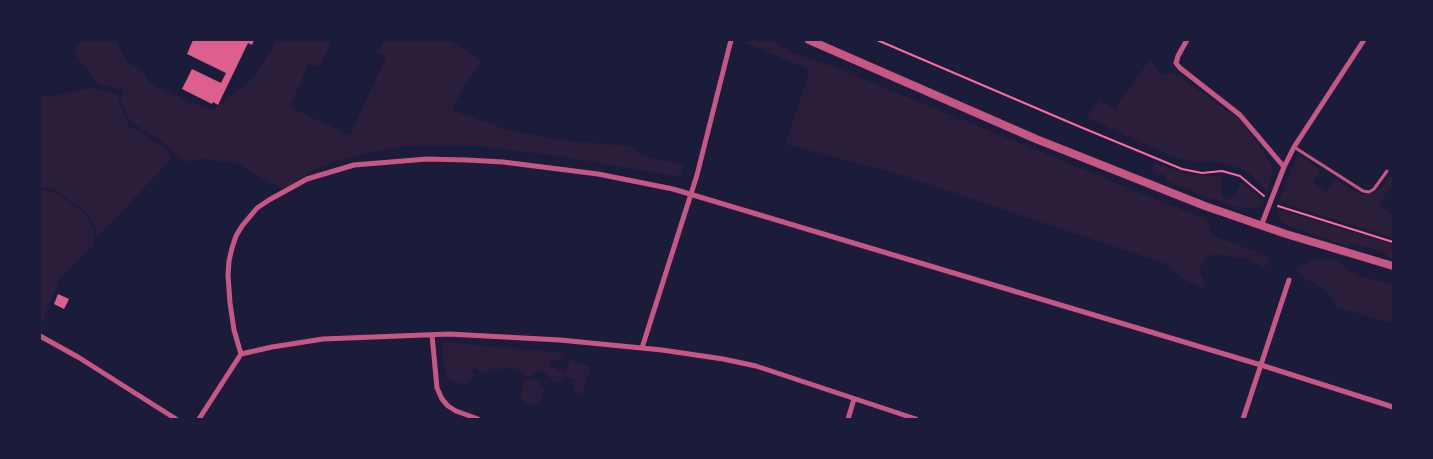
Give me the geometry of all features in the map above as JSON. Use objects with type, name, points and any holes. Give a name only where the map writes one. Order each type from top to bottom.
[{"type":"street","points":[[642,348],[691,194],[731,40]]},
{"type":"street","points":[[809,40],[1036,139],[1205,206],[1261,226],[1393,266]]},
{"type":"street","points":[[1187,40],[1176,63],[1194,80],[1240,115],[1284,167]]},
{"type":"street","points":[[1261,226],[1284,167],[1294,147],[1364,40]]},
{"type":"street","points":[[241,354],[232,317],[229,261],[232,248],[242,226],[257,208],[306,179],[354,165],[427,159],[467,160],[503,162],[598,174],[673,189],[1261,365],[1393,407]]},
{"type":"street","points":[[1243,419],[1289,280]]},
{"type":"street","points":[[432,335],[437,388],[442,399],[456,411],[478,419]]},
{"type":"street","points":[[199,419],[241,354],[272,346],[323,339],[432,335],[546,339],[642,348],[723,359],[756,366],[916,419]]},
{"type":"street","points":[[40,336],[176,419]]},
{"type":"street","points":[[848,419],[854,399]]},
{"type":"lane","points":[[1294,147],[1363,191],[1369,192],[1374,189],[1387,171]]},
{"type":"path","points":[[877,40],[1182,169],[1202,173],[1222,171],[1240,176],[1262,194]]},
{"type":"path","points":[[1272,201],[1278,205],[1393,242]]},
{"type":"shaded area","points":[[82,40],[115,40],[127,62],[143,70],[149,83],[190,102],[213,110],[254,77],[277,40],[332,40],[319,68],[309,64],[289,107],[350,135],[386,57],[376,52],[384,40],[450,40],[482,61],[463,87],[452,110],[508,130],[559,140],[636,147],[640,155],[684,165],[680,177],[558,156],[474,146],[404,146],[350,157],[314,169],[285,190],[235,162],[201,159],[190,162],[178,157],[167,145],[132,123],[121,99],[124,90],[98,84],[74,52]]},
{"type":"shaded area","points":[[745,40],[771,40],[795,54],[834,67],[1207,220],[1211,235],[1268,256],[1269,261],[1263,267],[1243,258],[1236,259],[1215,254],[1206,257],[1199,271],[1205,285],[1202,288],[1180,277],[1169,265],[895,173],[785,144],[808,76],[808,69],[745,43]]},
{"type":"shaded area","points":[[1150,59],[1162,75],[1174,73],[1242,121],[1273,167],[1268,191],[1246,171],[1223,163],[1192,162],[1171,156],[1086,117],[1099,99],[1115,109]]},
{"type":"shaded area","points":[[91,88],[119,94],[118,101],[129,126],[165,148],[173,157],[97,238],[95,227],[86,212],[54,189],[40,188],[40,96],[50,96]]},
{"type":"shaded area","points":[[1298,154],[1321,170],[1313,183],[1326,192],[1335,179],[1355,192],[1372,194],[1380,189],[1390,176],[1393,178],[1393,183],[1378,205],[1393,216],[1393,238],[1279,202]]},
{"type":"shaded area","points":[[1155,163],[1191,175],[1222,176],[1221,194],[1227,200],[1234,197],[1241,182],[1265,202],[1254,209],[1232,206],[1166,181],[1165,176],[1153,171]]},
{"type":"shaded area","points":[[40,189],[56,193],[85,214],[94,230],[94,245],[61,277],[40,327]]},
{"type":"shaded area","points":[[1278,209],[1393,244],[1393,259],[1388,258],[1385,253],[1352,243],[1347,246],[1285,225],[1277,213]]},
{"type":"shaded area","points":[[1316,259],[1337,261],[1356,275],[1393,285],[1393,324],[1337,307],[1331,297],[1316,283],[1303,279],[1298,268]]},
{"type":"shaded area","points":[[442,342],[565,353],[561,359],[549,361],[550,366],[565,375],[570,360],[591,367],[582,395],[572,391],[575,380],[565,376],[563,382],[555,382],[541,370],[528,377],[518,369],[495,370],[489,368],[486,372],[481,373],[470,367],[475,376],[465,384],[453,382],[445,377]]},
{"type":"shaded area","points":[[536,379],[544,391],[538,406],[525,403],[521,397],[524,381]]},
{"type":"building","points":[[193,40],[254,40],[252,45],[248,43],[218,105],[213,102],[212,104],[182,89],[192,69],[221,83],[226,73],[187,54]]},
{"type":"building","points":[[58,294],[69,299],[64,309],[54,304]]}]
